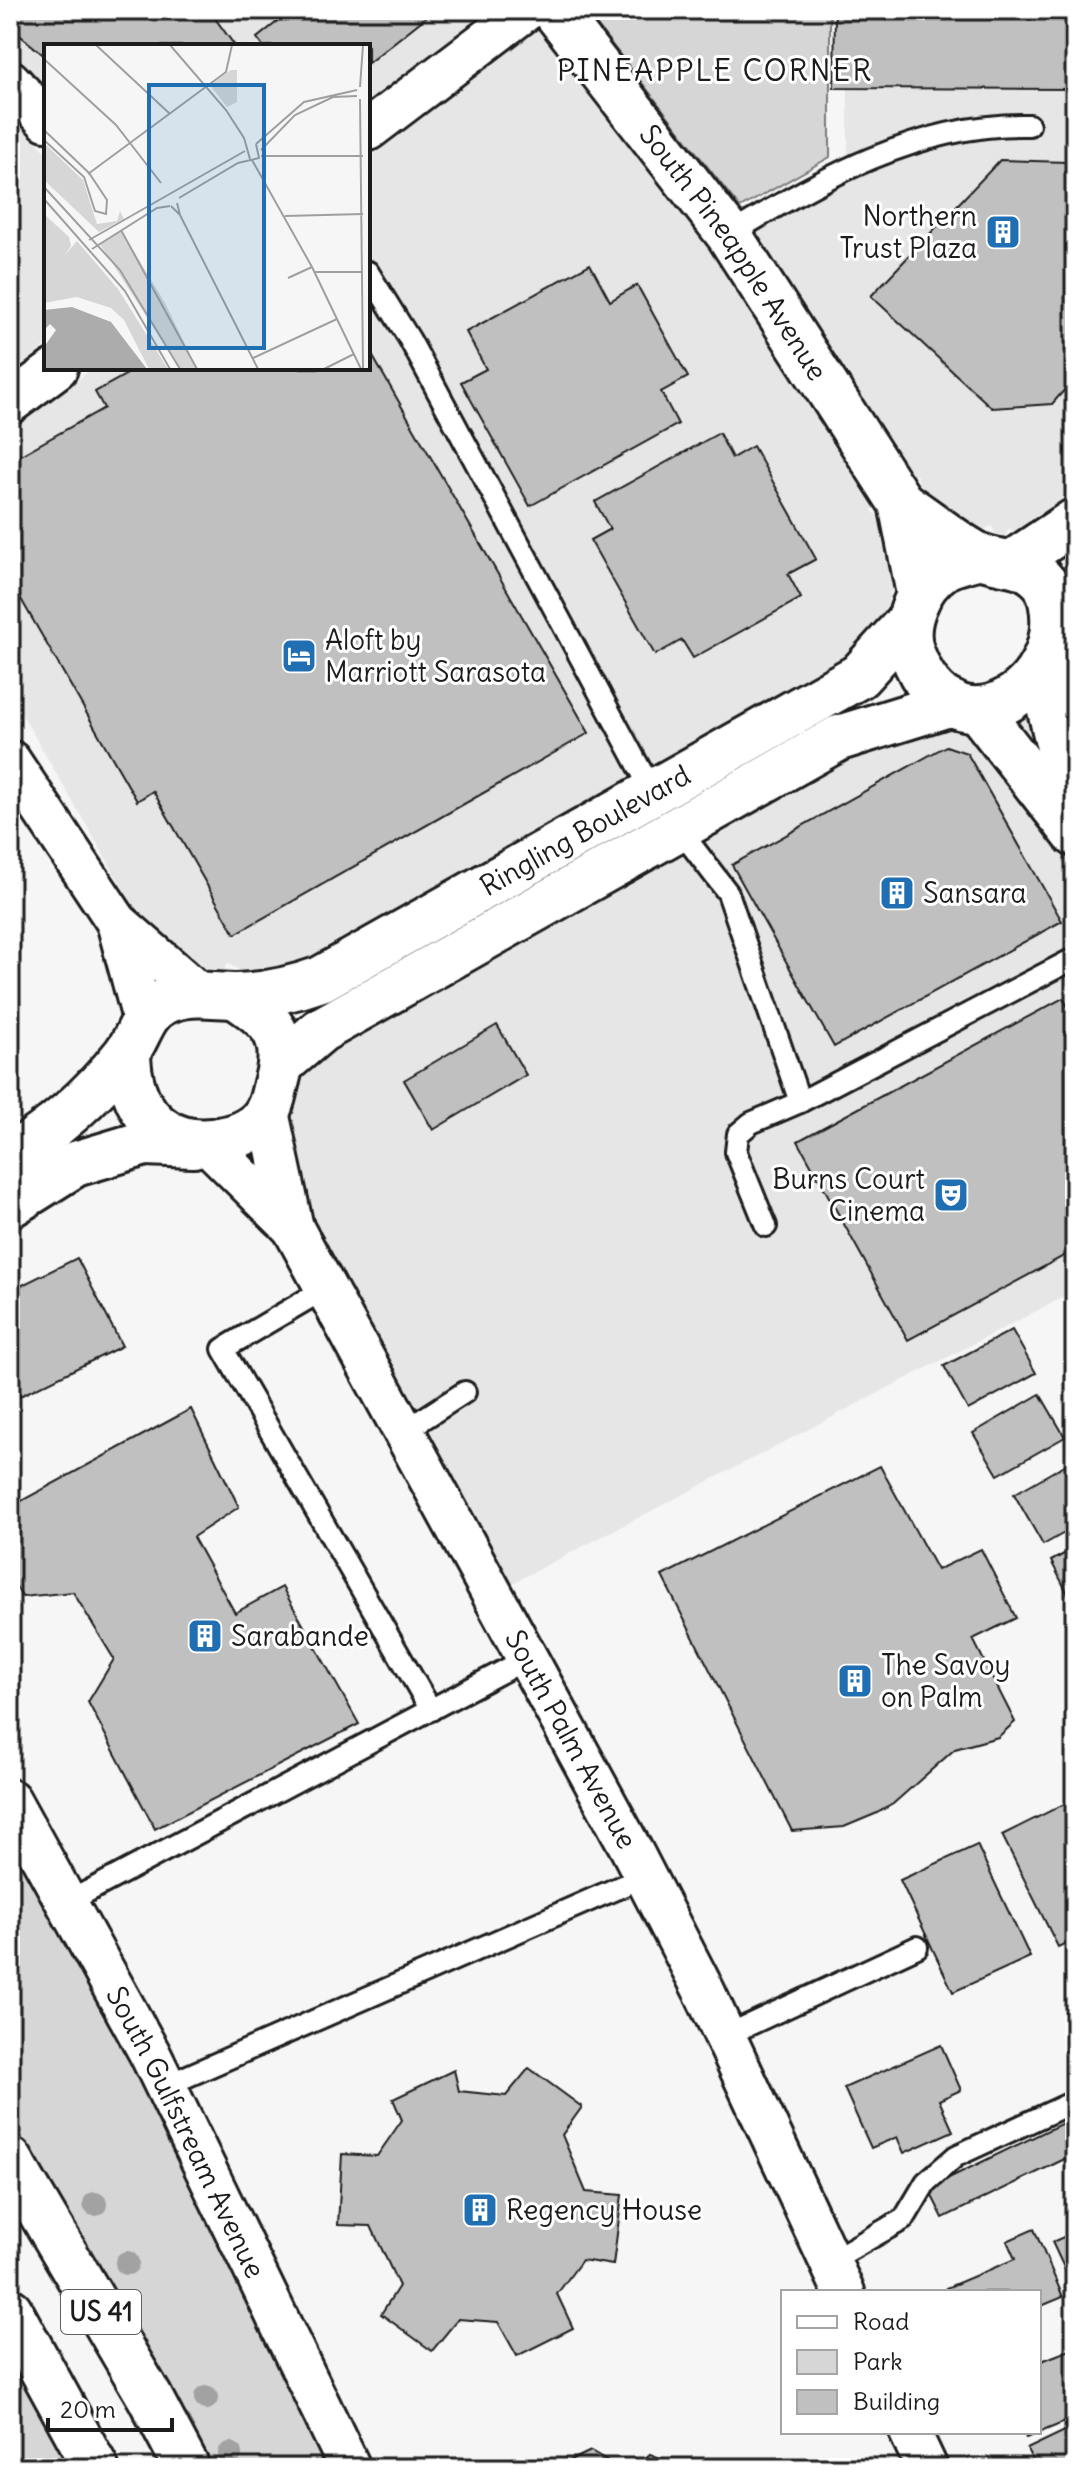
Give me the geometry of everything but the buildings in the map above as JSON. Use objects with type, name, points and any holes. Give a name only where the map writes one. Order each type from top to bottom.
[{"type":"street","points":[[370,128],[526,10]]},
{"type":"street","name":"South Pineapple Avenue","points":[[554,10],[729,235],[901,503],[914,608],[910,649],[920,674],[965,706],[1075,834]]},
{"type":"street","points":[[10,81],[44,118]]},
{"type":"street","points":[[10,403],[54,370]]},
{"type":"street","name":"South Pineapple Avenue","points":[[901,503],[997,559],[1046,583],[1069,608],[1057,673],[1075,813]]},
{"type":"street","points":[[914,608],[944,568],[997,559],[1075,521]]},
{"type":"street","name":"Ringling Boulevard","points":[[10,1156],[91,1095],[162,1002],[216,994],[280,992],[321,979],[859,676],[914,608]]},
{"type":"street","points":[[965,706],[1013,706],[1057,673]]},
{"type":"street","name":"Ringling Boulevard","points":[[281,1064],[321,1030],[839,738],[965,706]]},
{"type":"street","points":[[10,761],[117,922],[216,994],[263,1014],[279,1037],[281,1064],[268,1112],[243,1135],[202,1144],[145,1143],[75,1164],[10,1205]]},
{"type":"street","points":[[117,922],[136,1035],[128,1078],[141,1108],[164,1131],[202,1144]]},
{"type":"street","name":"South Palm Avenue","points":[[268,1112],[293,1228]]},
{"type":"street","name":"South Palm Avenue","points":[[202,1144],[293,1228],[328,1287],[645,1876],[725,2036],[837,2276]]},
{"type":"street","name":"South Gulfstream Avenue","points":[[10,1800],[165,2086],[350,2468]]},
{"type":"street","name":"US 41","points":[[10,2160],[149,2396],[187,2468]]},
{"type":"street","name":"US 41","points":[[10,2311],[96,2468]]},
{"type":"street","points":[[911,2434],[927,2468]]},
{"type":"lane","points":[[729,235],[821,181],[915,144],[964,128],[1029,125]]},
{"type":"lane","points":[[370,275],[424,367],[652,791]]},
{"type":"lane","points":[[679,829],[728,893],[800,1102]]},
{"type":"lane","points":[[766,1226],[736,1152],[738,1134],[751,1123],[800,1102],[1075,958]]},
{"type":"lane","points":[[328,1287],[223,1349],[431,1710]]},
{"type":"lane","points":[[406,1430],[465,1392]]},
{"type":"lane","points":[[66,1903],[528,1658]]},
{"type":"lane","points":[[165,2086],[645,1876]]},
{"type":"lane","points":[[725,2036],[917,1947]]},
{"type":"lane","name":"South Palm Avenue","points":[[837,2276],[904,2219],[926,2182],[956,2156],[1075,2101]]},
{"type":"shaded area","points":[[10,10],[488,10],[370,100],[370,44],[44,44],[44,84],[10,47]]},
{"type":"shaded area","points":[[848,10],[1075,10],[1075,490],[1016,533],[1009,528],[1005,536],[995,534],[992,526],[982,530],[920,488],[917,475],[910,476],[749,225],[845,168],[848,156]]},
{"type":"shaded area","points":[[539,28],[713,249],[875,504],[872,511],[882,518],[895,586],[889,594],[894,598],[888,599],[887,612],[847,656],[313,957],[276,968],[241,971],[228,963],[224,970],[204,969],[133,905],[10,694],[10,431],[90,370],[370,370],[370,157]]},
{"type":"shaded area","points":[[10,113],[44,150],[44,348],[10,373]]},
{"type":"shaded area","points":[[1075,601],[1075,1291],[493,1593],[293,1228],[281,1064],[839,738],[978,710]]},
{"type":"green space","points":[[585,10],[830,10],[830,157],[740,208]]},
{"type":"green space","points":[[10,1800],[350,2468],[187,2468],[10,2160]]},
{"type":"green space","points":[[10,2356],[72,2468],[10,2468]]},
{"type":"place","name":"Northern Trust Plaza","points":[[1003,232]]},
{"type":"place","name":"Aloft by Marriott Sarasota","points":[[299,656]]},
{"type":"place","name":"Sansara","points":[[897,893]]},
{"type":"place","name":"Burns Court Cinema","points":[[951,1195]]},
{"type":"place","name":"Sarabande","points":[[205,1636]]},
{"type":"place","name":"The Savoy on Palm","points":[[855,1681]]},
{"type":"place","name":"Regency House","points":[[480,2210]]},
{"type":"district","name":"PINEAPPLE CORNER","points":[[715,71]]}]
